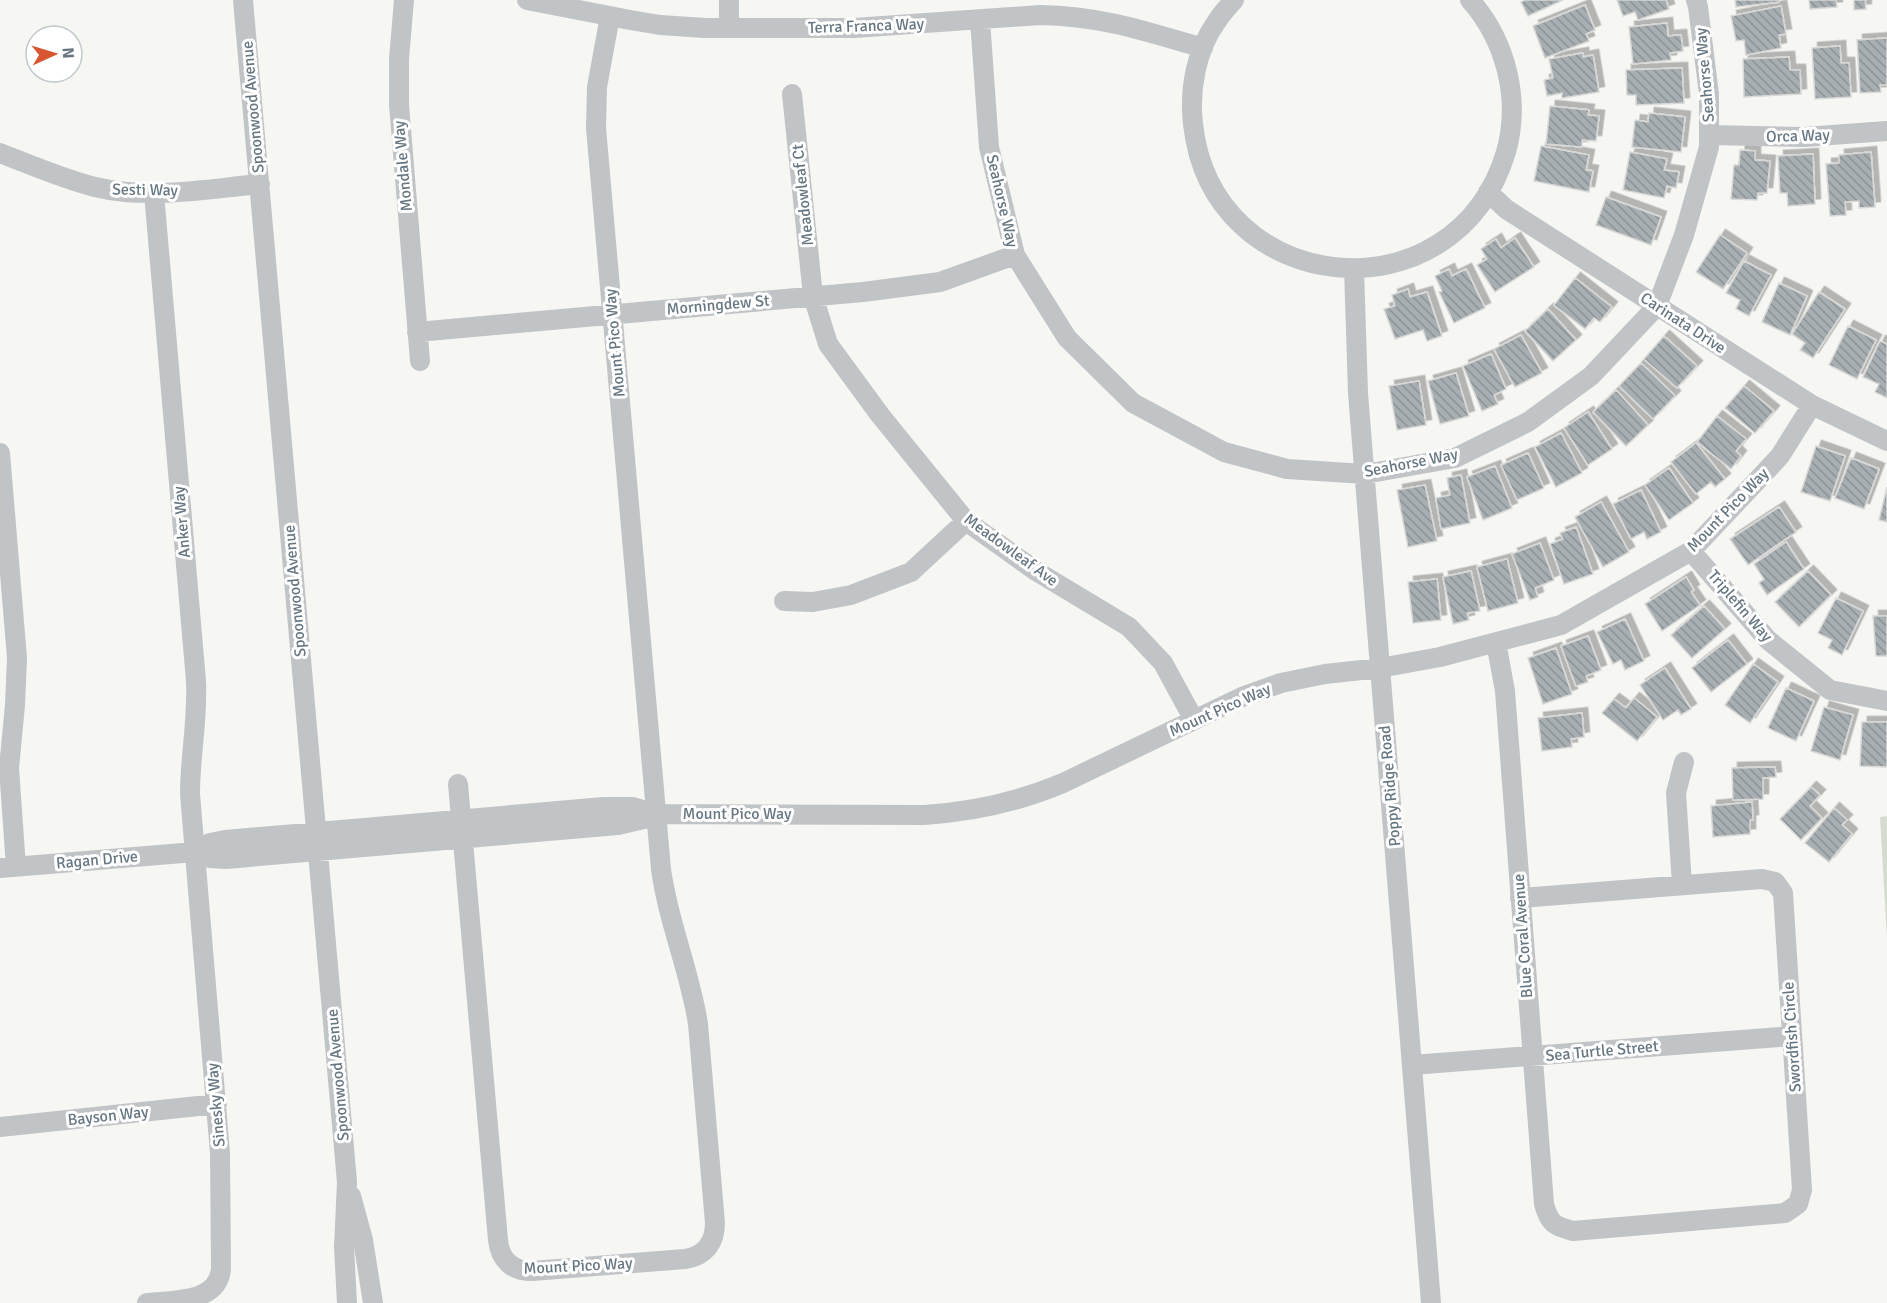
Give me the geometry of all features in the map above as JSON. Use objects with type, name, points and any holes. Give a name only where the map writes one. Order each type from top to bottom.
[{"type":"street","name":"Spoonwood Avenue","points":[[243,0],[347,1182],[344,1247],[347,1303]]},
{"type":"street","name":"Mondale Way","points":[[404,0],[399,59],[399,105],[420,361]]},
{"type":"street","name":"Terra Franca Way","points":[[526,0],[660,25],[729,28],[845,28],[1040,15],[1090,18],[1117,23],[1203,48]]},
{"type":"street","points":[[729,0],[729,28]]},
{"type":"street","points":[[1234,0],[1216,22],[1203,48],[1198,61],[1191,104],[1195,147],[1211,187],[1237,222],[1271,248],[1311,264],[1354,270],[1398,263],[1425,252],[1450,236],[1480,204],[1496,177],[1507,146],[1511,98],[1506,65],[1500,49],[1486,20],[1470,0]]},
{"type":"street","name":"Seahorse Way","points":[[980,20],[989,147],[1015,255],[1067,338],[1133,403],[1224,452],[1287,469],[1365,474],[1455,458],[1528,422],[1591,376],[1657,306],[1684,235],[1709,147],[1709,94],[1696,0]]},
{"type":"street","name":"Mount Pico Way","points":[[458,784],[501,1254],[510,1265],[524,1271],[693,1257],[707,1249],[714,1237],[715,1223],[698,1024],[660,869],[596,114],[597,87],[610,16]]},
{"type":"street","name":"Meadowleaf Ct","points":[[792,94],[813,296]]},
{"type":"street","name":"Orca Way","points":[[1709,135],[1804,137],[1887,131]]},
{"type":"street","name":"Sesti Way","points":[[0,153],[87,185],[117,191],[154,193],[260,184]]},
{"type":"street","name":"Carinata Drive","points":[[1488,192],[1506,209],[1812,405],[1887,441]]},
{"type":"street","name":"Anker Way","points":[[154,193],[196,681],[197,717],[190,774],[195,852]]},
{"type":"street","name":"Morningdew St","points":[[417,332],[863,292],[940,282],[1015,255]]},
{"type":"street","name":"Poppy Ridge Road","points":[[1354,270],[1356,362],[1431,1303]]},
{"type":"street","name":"Meadowleaf Ave","points":[[813,296],[828,344],[880,415],[966,521],[1035,571],[1129,627],[1163,663],[1194,720]]},
{"type":"street","name":"Mount Pico Way","points":[[317,842],[461,829],[618,825],[656,814],[924,815],[976,810],[1001,804],[1043,791],[1242,697],[1281,683],[1440,657],[1561,625],[1691,550],[1780,456],[1812,405]]},
{"type":"street","points":[[0,453],[17,658],[9,768],[8,867]]},
{"type":"street","points":[[784,601],[813,602],[851,595],[911,572],[966,521]]},
{"type":"street","name":"Triplefin Way","points":[[1691,550],[1768,640],[1830,690],[1887,701]]},
{"type":"street","name":"Blue Coral Avenue","points":[[1496,642],[1504,691],[1544,1204],[1547,1217],[1557,1227]]},
{"type":"street","points":[[1682,885],[1676,794],[1684,762]]},
{"type":"street","name":"Ragan Drive","points":[[8,867],[195,852],[217,841],[317,842]]},
{"type":"street","name":"Sinesky Way","points":[[147,1303],[203,1296],[213,1288],[220,1276],[221,1177],[217,1104],[195,852]]},
{"type":"street","name":"Swordfish Circle","points":[[1521,898],[1762,879],[1775,882],[1782,893],[1802,1190],[1798,1204],[1785,1213],[1573,1231],[1557,1227]]},
{"type":"street","name":"Sea Turtle Street","points":[[1412,1065],[1792,1036]]},
{"type":"street","name":"Bayson Way","points":[[0,1126],[217,1104]]},
{"type":"street","name":"Spoonwood Avenue","points":[[347,1182],[363,1240],[373,1303]]},
{"type":"shaded area","points":[[1887,816],[1887,938],[1880,817]]},
{"type":"building","points":[[1525,0],[1563,0],[1528,16],[1521,2]]},
{"type":"building","points":[[1617,0],[1666,0],[1669,9],[1638,20],[1635,12],[1623,16]]},
{"type":"building","points":[[1735,0],[1779,0],[1779,2],[1736,7]]},
{"type":"building","points":[[1809,0],[1836,0],[1837,7],[1810,9]]},
{"type":"building","points":[[1854,0],[1865,0],[1866,9],[1854,10]]},
{"type":"building","points":[[1585,5],[1595,30],[1586,34],[1589,41],[1545,58],[1533,26]]},
{"type":"building","points":[[1781,6],[1786,34],[1779,35],[1781,48],[1746,55],[1744,40],[1736,41],[1731,16]]},
{"type":"building","points":[[1667,23],[1668,36],[1681,35],[1683,51],[1670,53],[1671,60],[1633,64],[1629,27]]},
{"type":"building","points":[[1887,38],[1887,85],[1880,85],[1881,92],[1860,93],[1857,40]]},
{"type":"building","points":[[1840,46],[1841,63],[1849,63],[1851,97],[1815,99],[1812,48]]},
{"type":"building","points":[[1583,53],[1583,57],[1593,55],[1599,92],[1562,98],[1562,93],[1547,96],[1544,80],[1553,78],[1549,59]]},
{"type":"building","points":[[1789,57],[1790,70],[1800,70],[1801,94],[1744,97],[1743,59]]},
{"type":"building","points":[[1682,68],[1684,103],[1636,105],[1636,95],[1627,95],[1626,70]]},
{"type":"building","points":[[1550,106],[1589,110],[1588,115],[1599,116],[1596,141],[1582,140],[1582,147],[1546,144]]},
{"type":"building","points":[[1649,113],[1685,117],[1681,152],[1632,147],[1635,120],[1648,122]]},
{"type":"building","points":[[1541,146],[1589,155],[1586,170],[1593,171],[1589,192],[1534,181]]},
{"type":"building","points":[[1740,150],[1755,151],[1755,160],[1770,161],[1767,193],[1758,193],[1757,200],[1731,199],[1734,165],[1739,165]]},
{"type":"building","points":[[1630,152],[1667,159],[1664,170],[1679,172],[1676,188],[1667,186],[1664,198],[1623,190]]},
{"type":"building","points":[[1871,152],[1875,207],[1859,208],[1859,201],[1845,202],[1846,215],[1830,216],[1826,164],[1839,163],[1839,155]]},
{"type":"building","points":[[1813,154],[1815,204],[1788,206],[1787,193],[1780,193],[1778,156]]},
{"type":"building","points":[[1606,197],[1661,217],[1651,245],[1596,225]]},
{"type":"building","points":[[1720,235],[1747,253],[1723,289],[1696,272]]},
{"type":"building","points":[[1515,238],[1534,267],[1495,292],[1477,265],[1487,259],[1481,249],[1496,239],[1501,248]]},
{"type":"building","points":[[1744,261],[1771,275],[1749,316],[1736,309],[1740,300],[1726,293]]},
{"type":"building","points":[[1449,269],[1452,276],[1466,269],[1485,308],[1454,323],[1439,292],[1442,291],[1435,276]]},
{"type":"building","points":[[1575,278],[1612,307],[1600,322],[1594,318],[1585,329],[1554,305]]},
{"type":"building","points":[[1779,283],[1807,296],[1790,335],[1762,322]]},
{"type":"building","points":[[1408,289],[1410,297],[1427,292],[1442,336],[1427,341],[1423,330],[1395,339],[1384,309],[1395,306],[1392,295]]},
{"type":"building","points":[[1819,292],[1845,309],[1813,358],[1800,350],[1805,343],[1792,334]]},
{"type":"building","points":[[1548,309],[1576,340],[1553,361],[1525,331]]},
{"type":"building","points":[[1848,326],[1876,340],[1857,379],[1829,365]]},
{"type":"building","points":[[1521,335],[1542,373],[1515,387],[1494,349]]},
{"type":"building","points":[[1664,336],[1697,366],[1677,388],[1644,359]]},
{"type":"building","points":[[1880,341],[1887,344],[1887,398],[1875,392],[1879,384],[1863,377]]},
{"type":"building","points":[[1491,354],[1506,389],[1494,395],[1498,404],[1482,411],[1463,366]]},
{"type":"building","points":[[1641,363],[1675,396],[1653,419],[1619,386]]},
{"type":"building","points":[[1456,373],[1469,416],[1440,424],[1428,381]]},
{"type":"building","points":[[1419,381],[1426,425],[1397,430],[1389,386]]},
{"type":"building","points":[[1744,386],[1774,411],[1755,433],[1725,408]]},
{"type":"building","points":[[1616,390],[1648,425],[1626,446],[1593,412]]},
{"type":"building","points":[[1588,412],[1612,449],[1588,465],[1564,428]]},
{"type":"building","points":[[1717,416],[1746,439],[1736,451],[1741,456],[1731,469],[1697,442]]},
{"type":"building","points":[[1561,433],[1582,473],[1556,487],[1535,447]]},
{"type":"building","points":[[1696,443],[1725,479],[1715,487],[1711,482],[1696,494],[1671,462]]},
{"type":"building","points":[[1816,446],[1845,456],[1830,501],[1801,492]]},
{"type":"building","points":[[1528,453],[1544,488],[1517,500],[1501,465]]},
{"type":"building","points":[[1851,458],[1879,469],[1864,509],[1835,498]]},
{"type":"building","points":[[1495,466],[1512,508],[1483,520],[1467,477]]},
{"type":"building","points":[[1669,468],[1693,503],[1669,520],[1645,485]]},
{"type":"building","points":[[1461,475],[1470,523],[1441,529],[1436,498],[1450,495],[1447,478]]},
{"type":"building","points":[[1425,485],[1437,541],[1408,547],[1397,490]]},
{"type":"building","points":[[1887,487],[1887,522],[1879,520]]},
{"type":"building","points":[[1641,490],[1661,532],[1647,539],[1644,532],[1631,539],[1613,504]]},
{"type":"building","points":[[1601,502],[1629,552],[1603,567],[1575,517]]},
{"type":"building","points":[[1779,507],[1796,532],[1748,565],[1730,539]]},
{"type":"building","points":[[1576,527],[1593,574],[1564,584],[1550,544],[1563,539],[1560,533]]},
{"type":"building","points":[[1786,542],[1804,569],[1767,595],[1759,583],[1764,579],[1754,564]]},
{"type":"building","points":[[1540,543],[1554,580],[1535,588],[1538,597],[1530,600],[1512,554]]},
{"type":"building","points":[[1507,559],[1518,603],[1488,611],[1477,567]]},
{"type":"building","points":[[1471,571],[1480,611],[1467,613],[1469,620],[1453,624],[1443,577]]},
{"type":"building","points":[[1808,571],[1831,595],[1799,627],[1775,602]]},
{"type":"building","points":[[1686,577],[1694,590],[1691,592],[1700,605],[1662,631],[1645,604]]},
{"type":"building","points":[[1437,579],[1441,620],[1413,623],[1408,582]]},
{"type":"building","points":[[1836,598],[1863,611],[1842,655],[1828,648],[1832,640],[1818,633]]},
{"type":"building","points":[[1704,606],[1725,629],[1692,658],[1671,635]]},
{"type":"building","points":[[1873,616],[1887,616],[1887,656],[1876,656]]},
{"type":"building","points":[[1625,619],[1644,661],[1625,670],[1621,660],[1613,664],[1597,632]]},
{"type":"building","points":[[1588,636],[1601,670],[1586,676],[1588,682],[1576,686],[1561,646]]},
{"type":"building","points":[[1728,640],[1747,664],[1711,692],[1692,668]]},
{"type":"building","points":[[1556,648],[1572,694],[1543,704],[1528,658]]},
{"type":"building","points":[[1753,664],[1778,682],[1750,723],[1725,705]]},
{"type":"building","points":[[1665,668],[1691,709],[1681,715],[1678,710],[1663,720],[1640,685]]},
{"type":"building","points":[[1786,688],[1814,701],[1796,741],[1768,728]]},
{"type":"building","points":[[1634,698],[1657,717],[1637,741],[1602,713],[1614,699],[1626,708]]},
{"type":"building","points":[[1824,707],[1853,715],[1840,760],[1811,751]]},
{"type":"building","points":[[1582,713],[1584,737],[1571,739],[1572,747],[1542,751],[1538,718]]},
{"type":"building","points":[[1862,722],[1887,722],[1887,767],[1860,766]]},
{"type":"building","points":[[1775,767],[1776,777],[1763,778],[1763,799],[1733,800],[1732,768]]},
{"type":"building","points":[[1811,787],[1820,795],[1810,806],[1822,818],[1801,840],[1780,819]]},
{"type":"building","points":[[1752,802],[1753,820],[1750,820],[1750,834],[1713,837],[1711,806]]},
{"type":"building","points":[[1834,808],[1847,820],[1842,825],[1852,834],[1829,862],[1805,843]]}]
